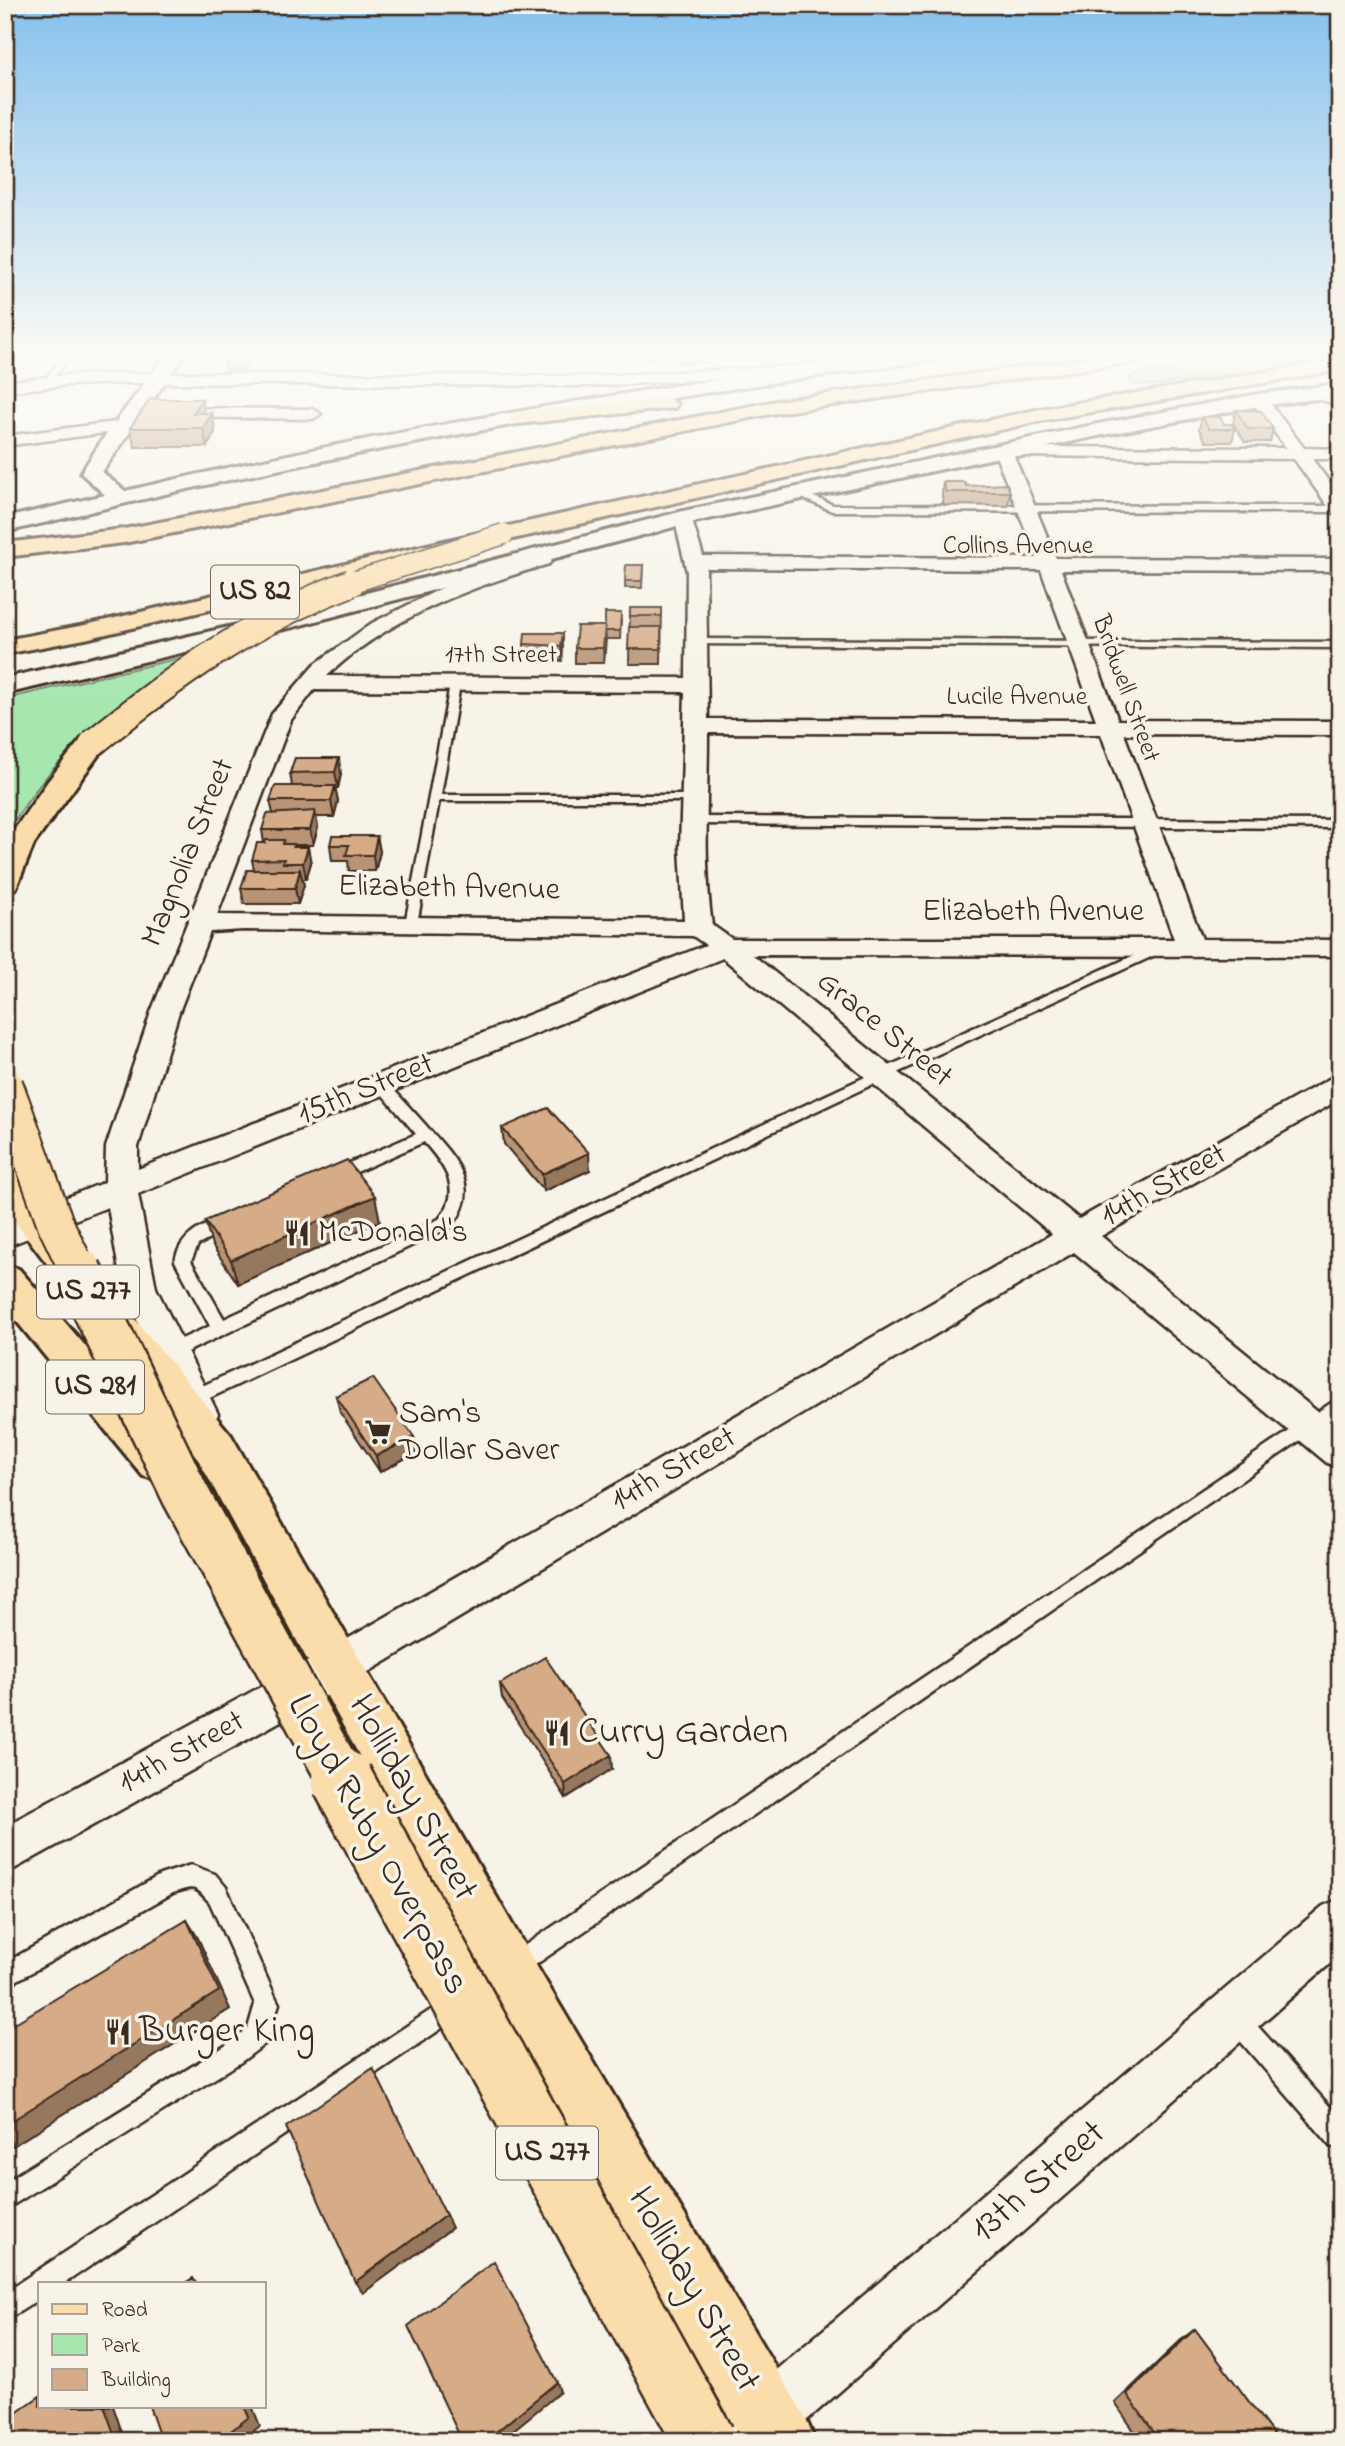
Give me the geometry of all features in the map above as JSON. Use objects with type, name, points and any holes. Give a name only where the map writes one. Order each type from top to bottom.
[{"type":"main road","points":[[94,469],[91,473],[120,497]]},
{"type":"main road","points":[[5,525],[120,497],[260,469]]},
{"type":"main road","name":"US 82","points":[[5,550],[124,536],[455,469]]},
{"type":"main road","points":[[17,569],[500,469]]},
{"type":"main road","name":"US 82","points":[[5,647],[85,632],[792,469]]},
{"type":"main road","points":[[5,686],[284,622],[683,518],[917,469]]},
{"type":"main road","points":[[5,882],[19,844],[58,787],[93,743],[195,663],[252,628],[322,594],[504,534]]},
{"type":"main road","name":"US 277","points":[[5,1085],[56,1225],[185,1494]]},
{"type":"main road","name":"Holliday Street","points":[[5,1181],[20,1229],[215,1448],[762,2433]]},
{"type":"main road","name":"Lloyd Ruby Overpass","points":[[5,1279],[185,1494],[705,2441]]},
{"type":"street","name":"Bridwell Street","points":[[1010,469],[1051,568],[1191,948]]},
{"type":"street","points":[[1309,469],[1340,509]]},
{"type":"street","points":[[683,518],[695,567],[694,892],[699,928]]},
{"type":"street","name":"Magnolia Street","points":[[215,1448],[139,1287],[121,1188],[122,1147],[165,1012],[280,719],[308,683],[328,663],[400,613],[447,591],[518,566],[683,518]]},
{"type":"street","name":"Collins Avenue","points":[[695,567],[1051,568],[1340,565]]},
{"type":"street","name":"Collins Avenue","points":[[1051,568],[1340,575]]},
{"type":"street","name":"17th Street","points":[[308,683],[694,684]]},
{"type":"street","name":"Lucile Avenue","points":[[694,726],[1340,728]]},
{"type":"street","name":"Elizabeth Avenue","points":[[198,923],[699,928]]},
{"type":"street","name":"Grace Street","points":[[699,928],[883,1074],[1340,1452]]},
{"type":"street","name":"Elizabeth Avenue","points":[[726,947],[1340,948]]},
{"type":"street","name":"15th Street","points":[[20,1229],[726,947]]},
{"type":"street","name":"14th Street","points":[[5,1851],[338,1667],[1078,1234],[1340,1086]]},
{"type":"street","name":"13th Street","points":[[762,2433],[1340,1923]]},
{"type":"lane","points":[[800,494],[832,508],[1340,509]]},
{"type":"lane","points":[[695,642],[1340,645]]},
{"type":"lane","points":[[411,924],[456,684]]},
{"type":"lane","points":[[434,798],[694,810],[1145,823],[1340,824]]},
{"type":"lane","points":[[191,1399],[883,1074],[1159,948]]},
{"type":"lane","points":[[170,1352],[445,1223],[455,1211],[458,1184],[452,1165],[382,1084]]},
{"type":"lane","points":[[324,1180],[425,1136]]},
{"type":"lane","points":[[220,1328],[184,1261],[184,1252],[188,1243],[198,1236],[236,1219]]},
{"type":"lane","points":[[44,2282],[1340,1404]]},
{"type":"lane","points":[[5,1976],[168,1884],[191,1876],[207,1882],[218,1895],[267,2004],[258,2035],[5,2197]]},
{"type":"lane","points":[[1233,2015],[1340,2137]]},
{"type":"lane","points":[[5,2308],[38,2286]]},
{"type":"green space","points":[[197,654],[125,706],[73,749],[43,781],[5,835],[5,699]]},
{"type":"building","points":[[943,482],[965,482],[966,486],[1007,484],[1010,492],[946,492]]},
{"type":"building","points":[[626,565],[643,565],[642,581],[625,581]]},
{"type":"building","points":[[630,608],[662,608],[662,616],[630,616]]},
{"type":"building","points":[[605,613],[621,613],[620,631],[605,631]]},
{"type":"building","points":[[577,626],[605,626],[603,648],[575,648]]},
{"type":"building","points":[[629,627],[661,627],[661,649],[628,649]]},
{"type":"building","points":[[525,633],[563,633],[561,646],[524,644]]},
{"type":"building","points":[[295,758],[339,758],[335,772],[290,773]]},
{"type":"building","points":[[275,786],[335,786],[331,801],[270,801]]},
{"type":"building","points":[[315,811],[310,830],[262,830],[267,814]]},
{"type":"building","points":[[332,836],[377,836],[373,855],[346,855],[349,845],[330,845]]},
{"type":"building","points":[[266,840],[284,840],[283,844],[294,844],[293,847],[308,847],[303,863],[283,863],[284,859],[252,860],[257,843],[265,843]]},
{"type":"building","points":[[247,870],[300,870],[295,888],[241,888]]},
{"type":"building","points":[[548,1108],[589,1153],[542,1174],[502,1128]]},
{"type":"building","points":[[347,1160],[375,1196],[231,1260],[205,1221]]},
{"type":"building","name":"Sam's Dollar Saver","points":[[373,1378],[414,1437],[376,1456],[336,1396]]},
{"type":"building","name":"Curry Garden","points":[[545,1657],[611,1755],[565,1784],[500,1684]]},
{"type":"building","name":"Burger King","points":[[187,1920],[219,1991],[5,2125],[5,2029]]},
{"type":"building","points":[[373,2068],[446,2215],[355,2282],[286,2127]]},
{"type":"building","points":[[494,2261],[557,2382],[485,2441],[462,2441],[408,2326]]},
{"type":"building","points":[[1195,2329],[1278,2441],[1160,2441],[1127,2394]]},
{"type":"building","points":[[38,2397],[38,2408],[105,2408],[116,2439],[5,2441],[5,2421]]},
{"type":"building","points":[[150,2408],[245,2408],[249,2417],[218,2441],[161,2441]]},
{"type":"place","name":"McDonald's","points":[[297,1233]]},
{"type":"place","name":"Sam's Dollar Saver","points":[[378,1432]]},
{"type":"place","name":"Curry Garden","points":[[557,1733]]},
{"type":"place","name":"Burger King","points":[[118,2032]]}]
